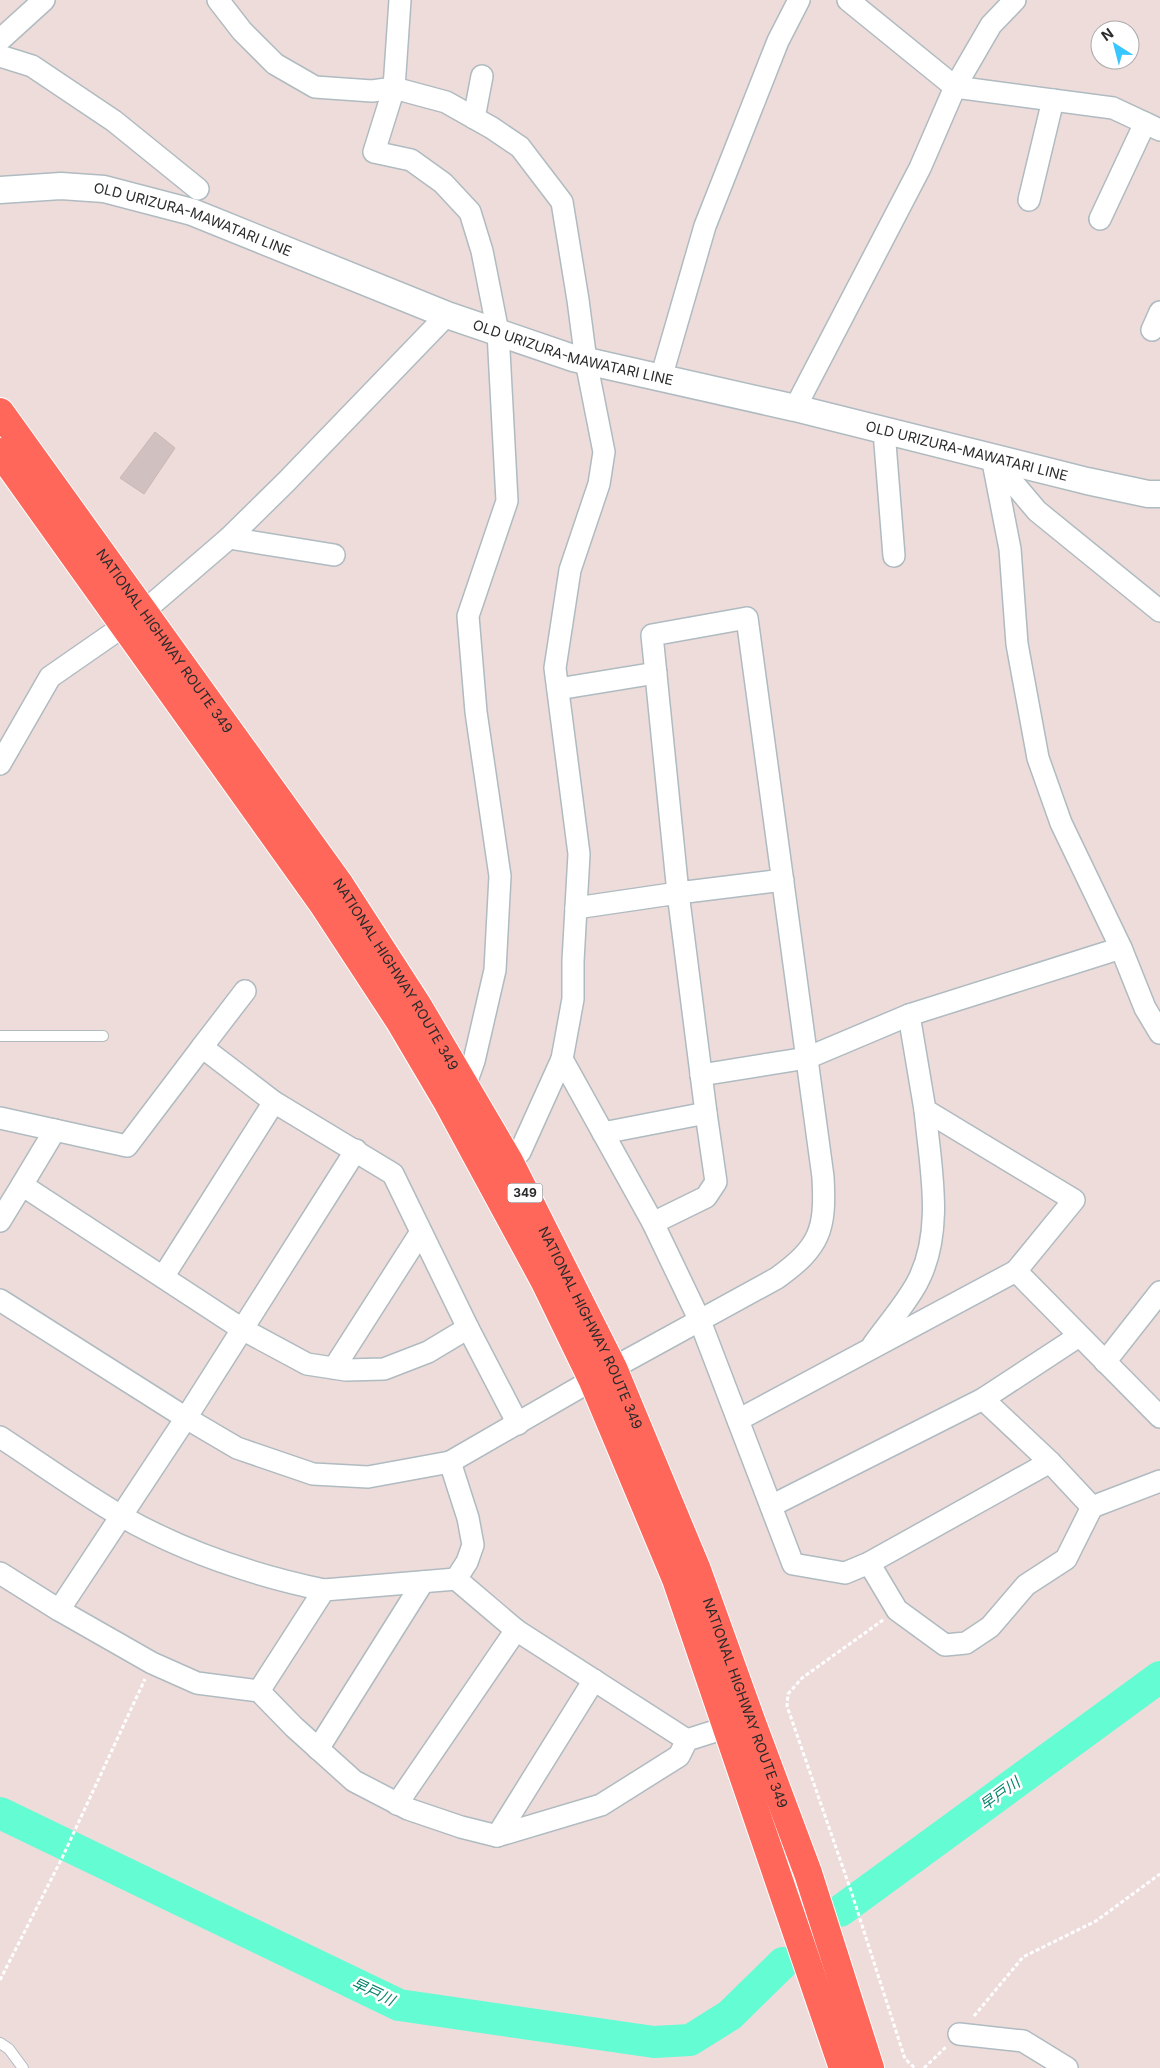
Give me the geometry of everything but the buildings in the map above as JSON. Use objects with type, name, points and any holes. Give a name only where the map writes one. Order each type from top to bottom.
[{"type":"highway","name":"NATIONAL HIGHWAY ROUTE 349","points":[[0,412],[134,619],[399,1020],[495,1188],[544,1280],[603,1374],[728,1727],[843,2068]]},
{"type":"highway","name":"NATIONAL HIGHWAY ROUTE 349","points":[[0,452],[134,619],[340,885],[418,1006],[509,1161],[603,1374],[698,1570],[752,1724],[808,1873],[870,2068]]},
{"type":"street","points":[[0,40],[44,0]]},
{"type":"street","points":[[218,0],[242,31],[275,64],[315,87],[372,91],[394,88],[446,102],[474,118],[520,147],[562,202],[586,361],[604,452],[599,484],[570,570],[555,668],[579,854],[573,999],[562,1059],[520,1152],[509,1161]]},
{"type":"street","points":[[400,0],[394,88],[374,152],[411,160],[443,183],[470,212],[482,251],[498,332],[507,501],[468,616],[476,712],[500,876],[495,970],[474,1061],[465,1086]]},
{"type":"street","points":[[661,378],[705,226],[778,41],[799,0]]},
{"type":"street","points":[[795,408],[920,168],[956,87],[991,26],[1014,0]]},
{"type":"street","points":[[862,4],[956,87],[1113,108],[1152,126],[1100,219]]},
{"type":"street","points":[[0,56],[32,66],[114,121],[198,188]]},
{"type":"street","points":[[474,118],[482,76]]},
{"type":"street","points":[[1029,200],[1053,100]]},
{"type":"street","name":"OLD URIZURA-MAWATARI LINE","points":[[0,190],[61,186],[104,189],[192,212],[447,315],[586,361],[795,408],[1096,482],[1148,494],[1160,494]]},
{"type":"street","points":[[0,764],[50,678],[134,619],[229,538],[286,482],[447,315]]},
{"type":"street","points":[[884,430],[894,556]]},
{"type":"street","points":[[992,457],[1037,511],[1160,611]]},
{"type":"street","points":[[992,457],[1010,549],[1017,644],[1038,758],[1062,823],[1121,948],[1153,1003],[1160,1033]]},
{"type":"street","points":[[229,538],[334,555]]},
{"type":"street","points":[[0,1300],[186,1418],[237,1448],[313,1474],[368,1477],[450,1462],[603,1374],[777,1278],[799,1262],[812,1246],[820,1230],[824,1203],[823,1177],[747,618],[652,635],[678,892],[716,1182],[706,1197],[653,1223]]},
{"type":"street","points":[[558,689],[656,674]]},
{"type":"street","points":[[576,908],[678,892],[783,880]]},
{"type":"street","points":[[701,1075],[807,1058],[909,1015],[1121,948]]},
{"type":"street","points":[[0,1118],[127,1146],[245,991]]},
{"type":"street","points":[[870,1349],[917,1283],[931,1247],[932,1195],[925,1110],[909,1015]]},
{"type":"street","points":[[202,1047],[274,1102],[394,1174],[468,1328],[518,1424]]},
{"type":"street","points":[[562,1059],[653,1223],[700,1321],[793,1564],[845,1573],[869,1563],[1050,1462]]},
{"type":"street","points":[[163,1277],[274,1102]]},
{"type":"street","points":[[738,1420],[1016,1271],[1074,1200],[925,1110]]},
{"type":"street","points":[[603,1132],[706,1113]]},
{"type":"street","points":[[0,1221],[55,1130]]},
{"type":"street","points":[[59,1610],[186,1418],[356,1150]]},
{"type":"street","points":[[22,1185],[242,1329],[307,1364],[334,1368],[384,1369],[428,1352],[468,1328]]},
{"type":"street","points":[[334,1368],[421,1232]]},
{"type":"street","points":[[1016,1271],[1160,1417]]},
{"type":"street","points":[[917,1283],[944,1309]]},
{"type":"street","points":[[1105,1362],[1160,1292]]},
{"type":"street","points":[[771,1506],[983,1399],[1079,1336]]},
{"type":"street","points":[[983,1399],[1050,1462],[1092,1507]]},
{"type":"street","points":[[0,1437],[121,1516],[168,1540],[225,1564],[274,1579],[324,1590],[456,1579],[516,1630],[687,1740]]},
{"type":"street","points":[[450,1462],[468,1518],[474,1545],[467,1562],[456,1579]]},
{"type":"street","points":[[869,1563],[897,1610],[945,1645],[966,1643],[990,1627],[1026,1584],[1066,1559],[1092,1507],[1160,1481]]},
{"type":"street","points":[[0,1573],[59,1610],[152,1663],[197,1683],[259,1691],[354,1781],[397,1804],[452,1824],[497,1836],[601,1805],[679,1756],[687,1740],[728,1727]]},
{"type":"street","points":[[318,1748],[423,1582]]},
{"type":"street","points":[[259,1691],[324,1590]]},
{"type":"street","points":[[397,1804],[516,1630]]},
{"type":"street","points":[[497,1836],[594,1680]]},
{"type":"street","points":[[959,2034],[1024,2041],[1067,2068]]},
{"type":"lane","points":[[0,1036],[103,1036]]},
{"type":"lane","points":[[0,2044],[9,2049],[23,2068]]},
{"type":"path","points":[[897,1610],[802,1678],[788,1694],[787,1706],[851,1892],[905,2059],[915,2068]]},
{"type":"path","points":[[0,1980],[62,1858],[152,1663]]},
{"type":"path","points":[[924,2068],[959,2034],[1023,1957],[1096,1922],[1160,1874]]},
{"type":"waterway","name":"早戸川","points":[[840,1911],[1160,1677]]},
{"type":"waterway","name":"早戸川","points":[[0,1813],[399,2005],[654,2042],[690,2040],[730,2015],[783,1963]]}]
